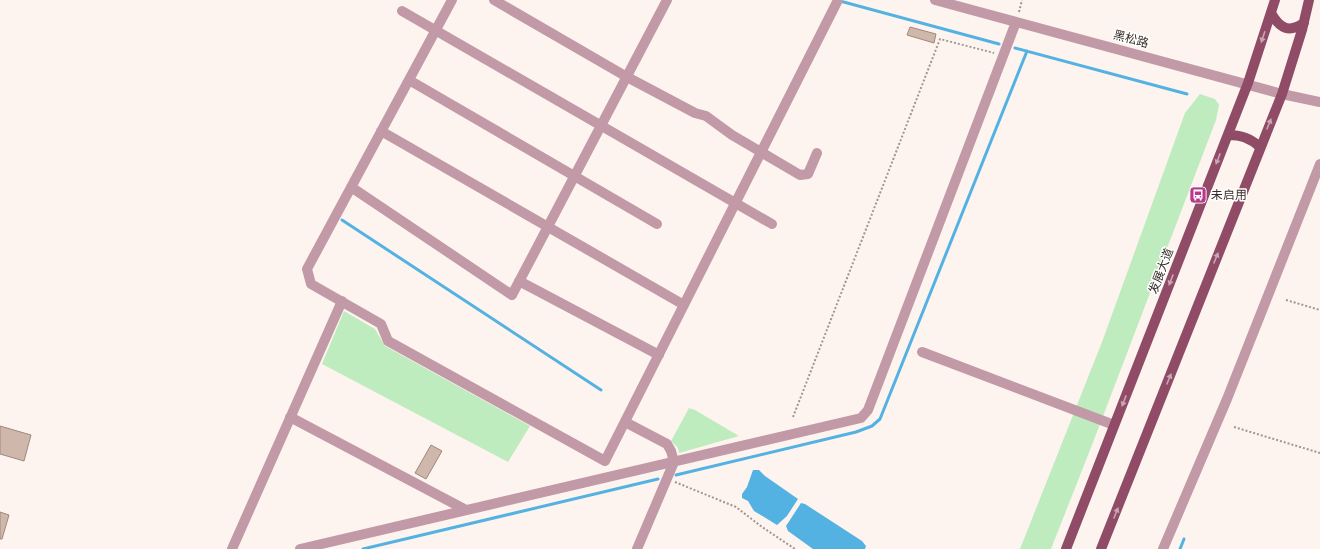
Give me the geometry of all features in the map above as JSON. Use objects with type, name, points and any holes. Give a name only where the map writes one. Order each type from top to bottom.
[{"type":"main road","name":"发展大道","points":[[1066,549],[1248,84],[1275,0]]},
{"type":"main road","points":[[1101,549],[1282,94],[1304,23],[1309,0]]},
{"type":"main road","points":[[1271,13],[1275,20],[1285,28],[1296,28],[1304,23]]},
{"type":"main road","points":[[1228,135],[1240,135],[1254,141],[1260,147]]},
{"type":"street","points":[[452,0],[307,269],[311,284],[381,324],[388,341],[605,461],[837,2]]},
{"type":"street","points":[[494,0],[627,76],[696,113],[706,116],[732,135],[800,175],[808,174],[817,153]]},
{"type":"street","points":[[351,187],[512,295],[667,0]]},
{"type":"street","name":"黑松路","points":[[935,0],[1282,94],[1320,102]]},
{"type":"street","points":[[402,11],[772,224]]},
{"type":"street","points":[[300,549],[861,418],[868,410],[1016,22]]},
{"type":"street","points":[[409,80],[657,224]]},
{"type":"street","points":[[381,131],[684,305]]},
{"type":"street","points":[[1164,549],[1227,399],[1320,164]]},
{"type":"street","points":[[519,281],[659,355]]},
{"type":"street","points":[[232,549],[342,301]]},
{"type":"street","points":[[922,352],[1114,425]]},
{"type":"street","points":[[290,417],[466,510]]},
{"type":"street","points":[[625,422],[666,444],[671,451],[674,462],[637,549]]},
{"type":"path","points":[[1016,22],[1022,0]]},
{"type":"path","points":[[793,417],[940,39],[1003,56]]},
{"type":"path","points":[[1286,300],[1320,310]]},
{"type":"path","points":[[1234,427],[1320,453]]},
{"type":"path","points":[[667,478],[736,507],[762,527],[795,549]]},
{"type":"green space","points":[[1200,94],[1215,99],[1219,105],[1216,120],[1051,549],[1020,549],[1102,342],[1185,113]]},
{"type":"green space","points":[[344,311],[375,329],[385,346],[530,426],[508,462],[322,364]]},
{"type":"green space","points":[[689,408],[739,436],[679,453],[678,448],[671,441]]},
{"type":"water","points":[[753,470],[759,470],[765,476],[798,499],[787,516],[777,525],[754,511],[748,501],[742,498],[742,494],[747,487]]},
{"type":"water","points":[[801,503],[805,504],[862,541],[866,546],[865,549],[813,549],[788,531],[786,526]]},
{"type":"building","points":[[910,27],[936,34],[934,43],[907,35]]},
{"type":"building","points":[[0,426],[31,435],[24,461],[0,454]]},
{"type":"building","points":[[431,445],[442,451],[426,479],[415,473]]},
{"type":"building","points":[[0,512],[9,515],[2,539],[0,539]]},
{"type":"waterway","points":[[840,1],[999,44]]},
{"type":"waterway","points":[[1015,48],[1187,94]]},
{"type":"waterway","points":[[676,475],[856,432],[872,426],[880,419],[1027,51]]},
{"type":"waterway","points":[[342,220],[601,390]]},
{"type":"waterway","points":[[363,549],[658,479]]},
{"type":"waterway","points":[[1180,549],[1184,539]]},
{"type":"place","name":"未启用","points":[[1198,195]]}]
